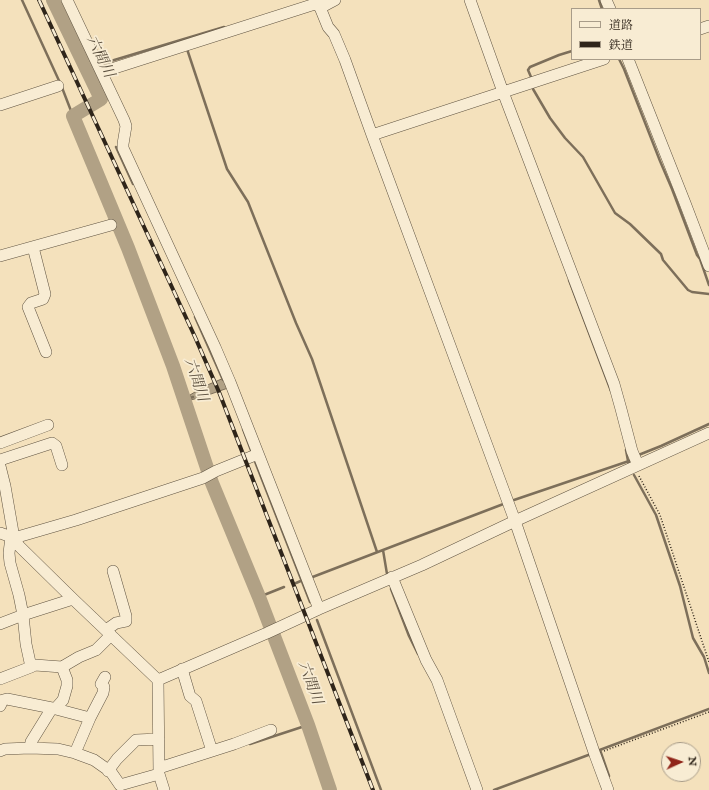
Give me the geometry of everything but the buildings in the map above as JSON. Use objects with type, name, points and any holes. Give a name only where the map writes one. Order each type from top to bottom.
[{"type":"street","points":[[67,0],[124,120],[126,126],[123,148],[230,382],[254,455],[319,609]]},
{"type":"street","points":[[100,69],[186,46],[318,3],[335,0]]},
{"type":"street","points":[[470,0],[500,93],[614,384],[635,461]]},
{"type":"street","points":[[318,3],[328,27],[334,34],[345,60],[509,503],[597,752],[608,790]]},
{"type":"street","points":[[372,135],[601,60]]},
{"type":"street","points":[[628,60],[709,266]]},
{"type":"street","points":[[0,105],[58,86]]},
{"type":"street","points":[[0,256],[111,225]]},
{"type":"street","points":[[33,247],[45,294],[43,299],[31,303],[28,307],[46,352]]},
{"type":"street","points":[[0,443],[48,425]]},
{"type":"street","points":[[158,680],[422,565],[515,521],[635,461],[709,433]]},
{"type":"street","points":[[0,460],[52,444],[56,446],[62,466]]},
{"type":"street","points":[[0,533],[13,537],[76,520],[203,478],[254,455]]},
{"type":"street","points":[[0,466],[5,486],[13,537],[9,553],[10,562],[19,595],[31,667]]},
{"type":"street","points":[[13,537],[19,546],[158,680],[159,771],[164,790]]},
{"type":"street","points":[[0,679],[35,665],[62,666],[96,650],[116,623],[126,621],[126,616],[113,571]]},
{"type":"street","points":[[392,577],[426,660],[437,680],[476,790]]},
{"type":"street","points":[[0,624],[22,615],[73,599]]},
{"type":"street","points":[[30,748],[31,742],[53,709],[63,700],[67,680],[62,666]]},
{"type":"street","points":[[182,670],[190,696],[196,701],[212,751]]},
{"type":"street","points":[[75,753],[90,718],[103,693],[104,687],[101,684],[105,677]]},
{"type":"street","points":[[0,706],[3,700],[7,699],[90,718]]},
{"type":"street","points":[[0,751],[5,749],[30,748],[58,749],[75,753],[94,760],[108,771],[121,787],[159,771],[271,730]]},
{"type":"street","points":[[108,771],[117,759],[136,740],[159,739]]},
{"type":"path","points":[[635,461],[660,515],[709,662]]},
{"type":"path","points":[[597,752],[709,712]]},
{"type":"shaded area","points":[[224,378],[228,388],[191,400],[190,395],[205,386]]},
{"type":"waterway","points":[[22,0],[61,85],[73,116]]},
{"type":"waterway","name":"六間川","points":[[53,0],[101,99],[73,116],[128,248],[173,366],[212,483],[259,597],[308,725],[330,790]]},
{"type":"waterway","points":[[599,0],[602,8]]},
{"type":"waterway","points":[[184,39],[224,27]]},
{"type":"waterway","points":[[101,64],[184,39],[185,42]]},
{"type":"waterway","points":[[187,49],[227,169],[248,202],[296,323],[312,359],[377,552]]},
{"type":"waterway","points":[[531,77],[528,70],[530,67],[571,51]]},
{"type":"waterway","points":[[620,60],[697,255],[700,259],[709,285]]},
{"type":"waterway","points":[[86,69],[94,66]]},
{"type":"waterway","points":[[533,89],[550,118],[565,138],[583,157],[615,213],[630,224],[661,254],[663,260],[688,290],[692,292],[709,294]]},
{"type":"waterway","points":[[116,147],[133,184]]},
{"type":"waterway","points":[[569,280],[611,391]]},
{"type":"waterway","points":[[195,317],[223,380]]},
{"type":"waterway","points":[[184,400],[193,397]]},
{"type":"waterway","points":[[636,456],[709,424]]},
{"type":"waterway","points":[[243,429],[252,453]]},
{"type":"waterway","points":[[626,450],[629,464]]},
{"type":"waterway","points":[[254,459],[310,602]]},
{"type":"waterway","points":[[511,501],[629,461]]},
{"type":"waterway","points":[[634,475],[656,515],[680,586],[693,638],[704,657],[709,673]]},
{"type":"waterway","points":[[383,550],[506,503]]},
{"type":"waterway","points":[[310,578],[383,550],[387,574]]},
{"type":"waterway","points":[[296,583],[303,580]]},
{"type":"waterway","points":[[259,597],[284,587]]},
{"type":"waterway","points":[[391,589],[409,636],[418,654]]},
{"type":"waterway","points":[[317,620],[381,790]]},
{"type":"waterway","points":[[597,751],[709,709]]},
{"type":"waterway","points":[[250,744],[308,725]]},
{"type":"waterway","points":[[600,750],[609,776]]},
{"type":"waterway","points":[[494,790],[591,754]]},
{"type":"railway","points":[[39,0],[219,392],[373,790]]}]
